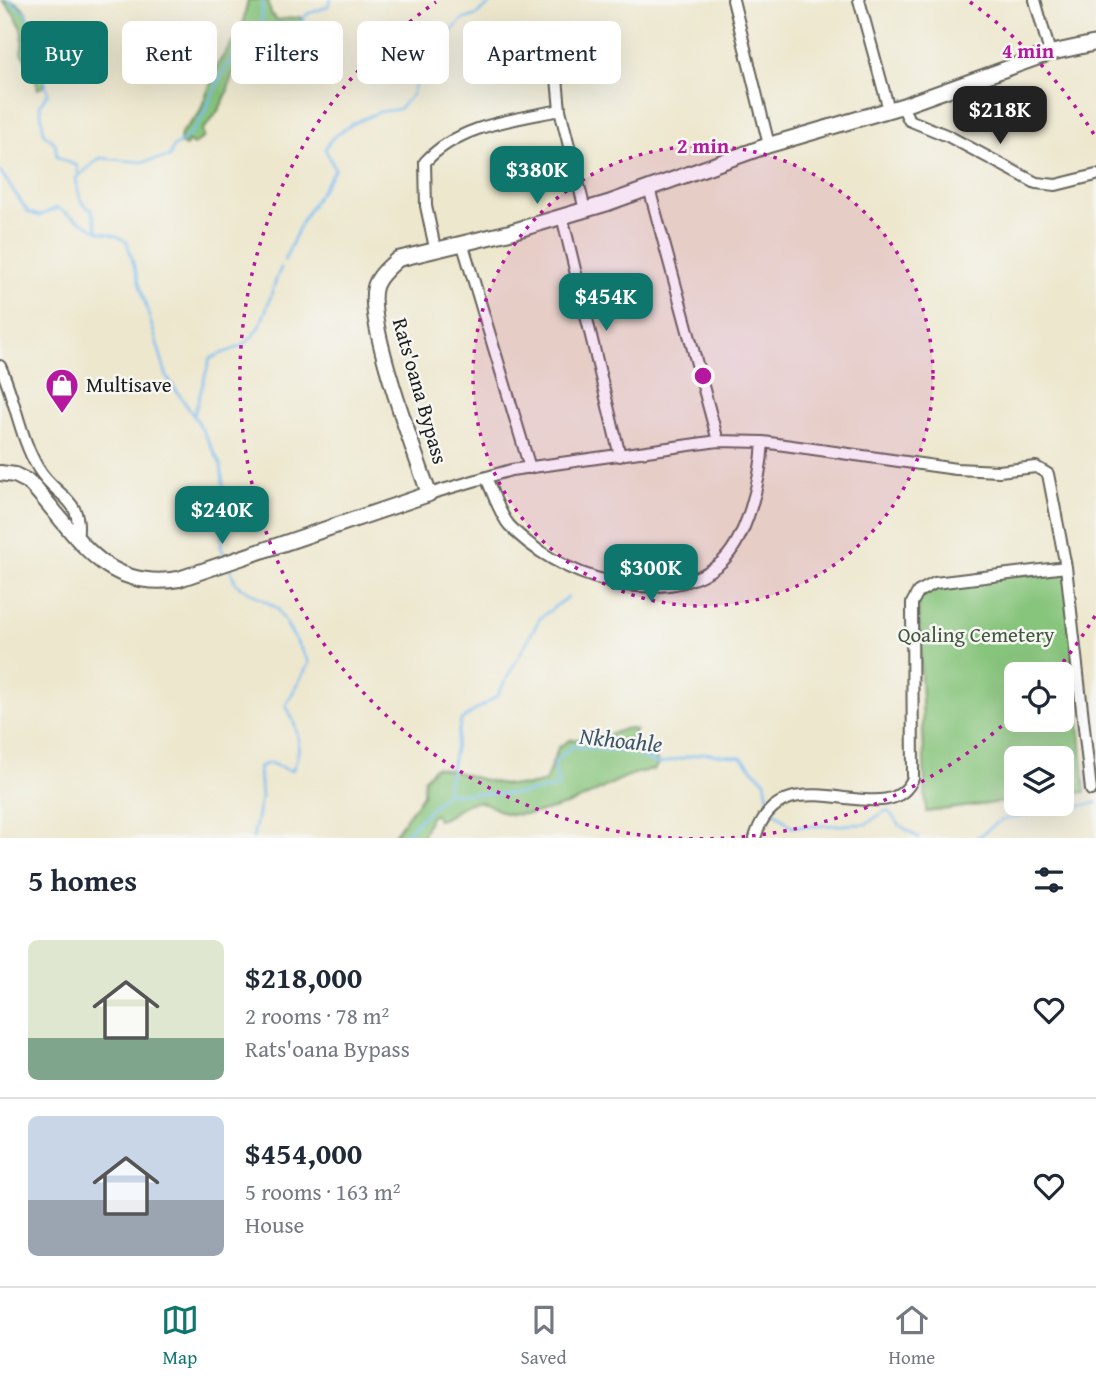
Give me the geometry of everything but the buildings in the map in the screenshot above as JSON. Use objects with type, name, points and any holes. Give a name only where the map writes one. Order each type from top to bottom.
[{"type":"street","points":[[733,0],[769,145]]},
{"type":"street","points":[[859,0],[895,108],[909,120],[948,136],[1037,183],[1056,185],[1096,175]]},
{"type":"street","points":[[1035,0],[1049,53]]},
{"type":"street","name":"Rats'oana Bypass","points":[[0,473],[15,475],[29,482],[77,539],[120,575],[153,583],[250,556],[429,494],[387,365],[374,306],[375,287],[385,271],[398,259],[585,210],[769,145],[895,108],[1049,53],[1096,43]]},
{"type":"street","points":[[558,84],[560,110],[585,210]]},
{"type":"street","points":[[435,248],[426,206],[425,162],[432,153],[440,145],[472,130],[560,110]]},
{"type":"street","points":[[649,188],[718,441]]},
{"type":"street","points":[[562,216],[620,456]]},
{"type":"street","points":[[462,242],[530,468]]},
{"type":"street","points":[[0,366],[38,469],[70,500],[80,520],[77,539]]},
{"type":"street","points":[[429,494],[530,468],[718,441],[762,442],[956,469],[999,471],[1036,467],[1048,474],[1066,567],[1091,790]]},
{"type":"street","points":[[486,478],[507,524],[531,545],[577,570],[613,583],[653,589],[694,578],[719,564],[739,538],[761,474],[762,442]]},
{"type":"street","points":[[755,838],[762,817],[770,808],[791,798],[873,807],[898,799],[910,786],[913,766],[912,603],[918,592],[935,583],[1066,567]]},
{"type":"green space","points":[[2,0],[12,1],[24,9],[30,21],[21,21],[21,30],[19,24]]},
{"type":"green space","points":[[248,0],[268,0],[271,14],[277,20],[301,17],[302,21],[243,21]]},
{"type":"green space","points":[[231,44],[231,78],[222,104],[202,130],[204,137],[193,145],[188,141],[186,146],[180,143],[181,133],[199,114],[210,84],[217,84],[218,64]]},
{"type":"green space","name":"Qoaling Cemetery","points":[[1066,567],[1085,792],[1074,793],[1074,746],[1004,746],[1004,802],[926,812],[918,592],[935,583]]},
{"type":"green space","points":[[627,728],[636,730],[632,736],[636,750],[654,753],[658,764],[654,770],[632,775],[580,800],[537,813],[512,814],[501,812],[484,803],[470,803],[438,820],[435,814],[430,817],[422,838],[392,838],[423,795],[424,779],[435,767],[504,784],[531,785],[545,782],[558,748],[569,740],[605,736]]},
{"type":"waterway","points":[[8,0],[27,13],[32,49],[42,59],[49,74],[45,79],[48,93],[40,105],[44,134],[55,143],[57,157],[77,166],[78,173]]},
{"type":"waterway","points":[[226,559],[221,547],[226,512],[221,465],[198,422],[167,377],[127,242],[98,231],[92,210],[84,205],[80,197],[76,178],[100,158],[141,162],[170,157],[173,147],[185,139],[202,117],[227,65],[258,32],[262,0]]},
{"type":"waterway","points":[[303,21],[307,14],[327,7],[331,0]]},
{"type":"waterway","points":[[284,261],[302,221],[335,169],[325,149],[331,139],[352,124],[379,112],[399,109],[412,95],[418,76],[441,57],[451,32],[462,20],[477,15],[494,0]]},
{"type":"waterway","points":[[0,171],[28,212],[39,216],[57,208],[98,231]]},
{"type":"waterway","points":[[194,415],[210,359],[249,340],[266,311],[281,268]]},
{"type":"waterway","points":[[230,568],[236,584],[277,608],[309,663],[286,705],[298,738],[296,762],[292,771],[269,763],[259,767],[261,798],[253,838]]},
{"type":"waterway","points":[[446,793],[461,720],[497,696],[540,618],[568,597]]},
{"type":"waterway","name":"Nkhoahle","points":[[401,838],[446,793],[517,794],[558,788],[554,762],[573,746],[633,753],[658,764],[704,753],[741,757],[765,781],[770,808]]},
{"type":"waterway","name":"Nkhoahle","points":[[977,838],[1001,820],[1096,803]]},
{"type":"waterway","name":"Nkhoahle","points":[[775,812],[792,827],[866,824],[887,810],[901,826],[919,838]]},
{"type":"place","name":"Multisave","points":[[62,415]]}]
